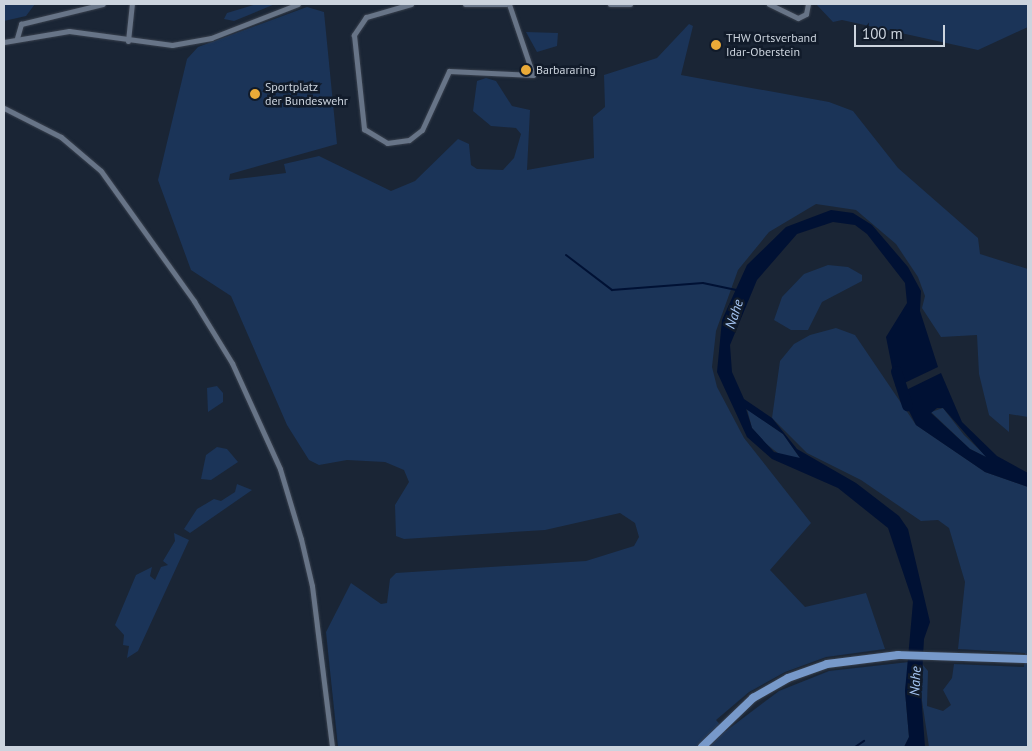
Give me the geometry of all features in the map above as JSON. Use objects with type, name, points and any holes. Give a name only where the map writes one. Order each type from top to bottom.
[{"type":"main road","points":[[702,747],[721,725],[776,684],[840,661],[907,654],[1026,659]]},
{"type":"street","points":[[17,38],[20,24],[103,4]]},
{"type":"street","points":[[128,42],[132,4]]},
{"type":"street","points":[[4,42],[17,38],[69,31],[159,46],[198,41],[298,4]]},
{"type":"street","points":[[411,4],[362,20],[354,35],[360,108],[364,129],[378,141],[397,142],[419,134],[442,77],[451,70],[533,75],[508,4],[465,4]]},
{"type":"street","points":[[610,4],[630,4]]},
{"type":"street","points":[[769,4],[802,17],[808,4]]},
{"type":"street","points":[[4,108],[61,137],[101,171],[194,301],[232,363],[277,461],[301,539],[312,586],[332,747]]},
{"type":"shaded area","points":[[4,4],[35,4],[26,16],[4,21]]},
{"type":"shaded area","points":[[257,4],[275,4],[234,21],[224,19],[227,13]]},
{"type":"shaded area","points":[[816,4],[1028,4],[1028,27],[978,50],[842,20],[833,22]]},
{"type":"shaded area","points":[[307,7],[324,12],[337,144],[230,174],[229,180],[286,173],[284,164],[319,156],[391,191],[415,181],[458,139],[469,144],[471,165],[477,169],[503,170],[514,158],[521,134],[516,128],[491,126],[473,111],[477,81],[486,78],[496,81],[512,106],[530,110],[527,170],[594,158],[593,117],[605,107],[604,75],[657,58],[689,24],[693,26],[681,75],[829,102],[853,111],[898,168],[978,238],[980,254],[1028,269],[1028,417],[1009,414],[1009,432],[989,415],[979,374],[977,335],[941,337],[922,308],[925,296],[918,277],[896,244],[856,210],[816,204],[769,232],[738,270],[716,331],[712,367],[717,387],[744,438],[811,523],[770,570],[805,607],[866,593],[885,649],[826,657],[785,672],[749,692],[716,720],[726,731],[779,691],[829,671],[909,662],[905,691],[909,737],[904,747],[338,747],[326,632],[351,583],[381,604],[387,603],[390,579],[396,573],[586,561],[634,546],[639,537],[635,523],[620,513],[545,530],[404,539],[396,536],[395,505],[409,482],[404,470],[385,462],[347,460],[319,465],[309,460],[287,425],[231,296],[191,270],[158,180],[187,59],[198,47]]},
{"type":"shaded area","points":[[526,32],[558,33],[557,46],[537,52]]},
{"type":"shaded area","points":[[828,265],[848,267],[862,275],[862,281],[822,302],[808,330],[791,330],[774,320],[782,297],[804,274]]},
{"type":"shaded area","points":[[836,328],[855,335],[916,425],[985,472],[1028,487],[1028,747],[929,747],[921,694],[923,665],[928,671],[927,706],[943,711],[951,705],[943,690],[952,678],[954,664],[1024,667],[1025,653],[958,649],[965,582],[949,528],[938,520],[921,521],[861,480],[807,453],[772,418],[780,361],[794,344],[810,335]]},
{"type":"shaded area","points":[[217,386],[223,393],[223,402],[208,412],[207,388]]},
{"type":"shaded area","points":[[943,408],[964,435],[988,458],[970,449],[931,412]]},
{"type":"shaded area","points":[[747,409],[783,434],[800,458],[783,457],[765,443],[752,428]]},
{"type":"shaded area","points":[[217,447],[227,449],[238,462],[211,480],[201,479],[206,455]]},
{"type":"shaded area","points":[[237,484],[252,490],[190,533],[184,529],[197,509],[214,499],[221,501],[235,492]]},
{"type":"shaded area","points":[[174,533],[189,540],[138,651],[127,658],[129,646],[123,645],[124,635],[115,625],[136,575],[152,567],[150,576],[155,580],[161,567],[168,565],[163,561],[175,541]]},
{"type":"water","points":[[831,210],[853,213],[872,225],[908,267],[921,291],[920,311],[938,367],[896,387],[886,337],[907,303],[905,283],[867,234],[855,225],[833,222],[797,234],[757,280],[730,345],[732,372],[744,399],[772,418],[797,449],[856,483],[899,516],[908,529],[930,622],[924,639],[921,694],[925,747],[904,747],[909,737],[905,691],[913,602],[888,528],[838,488],[772,459],[747,437],[717,372],[722,320],[747,265],[786,227]],"holes":[[[746,409],[783,434],[800,458],[774,452],[752,428]]]},
{"type":"water","points":[[941,373],[962,422],[997,456],[1028,473],[1028,487],[985,472],[916,425],[900,393]],"holes":[[[937,408],[943,408],[986,457],[970,449],[931,413]]]},
{"type":"waterway","points":[[566,255],[612,290],[703,283],[736,290]]},
{"type":"waterway","name":"Nahe","points":[[896,371],[907,405]]},
{"type":"waterway","points":[[855,747],[864,741]]},
{"type":"place","name":"THW Ortsverband Idar-Oberstein","points":[[716,45]]},
{"type":"place","name":"Barbararing","points":[[526,70]]},
{"type":"place","name":"Sportplatz der Bundeswehr","points":[[255,94]]}]
